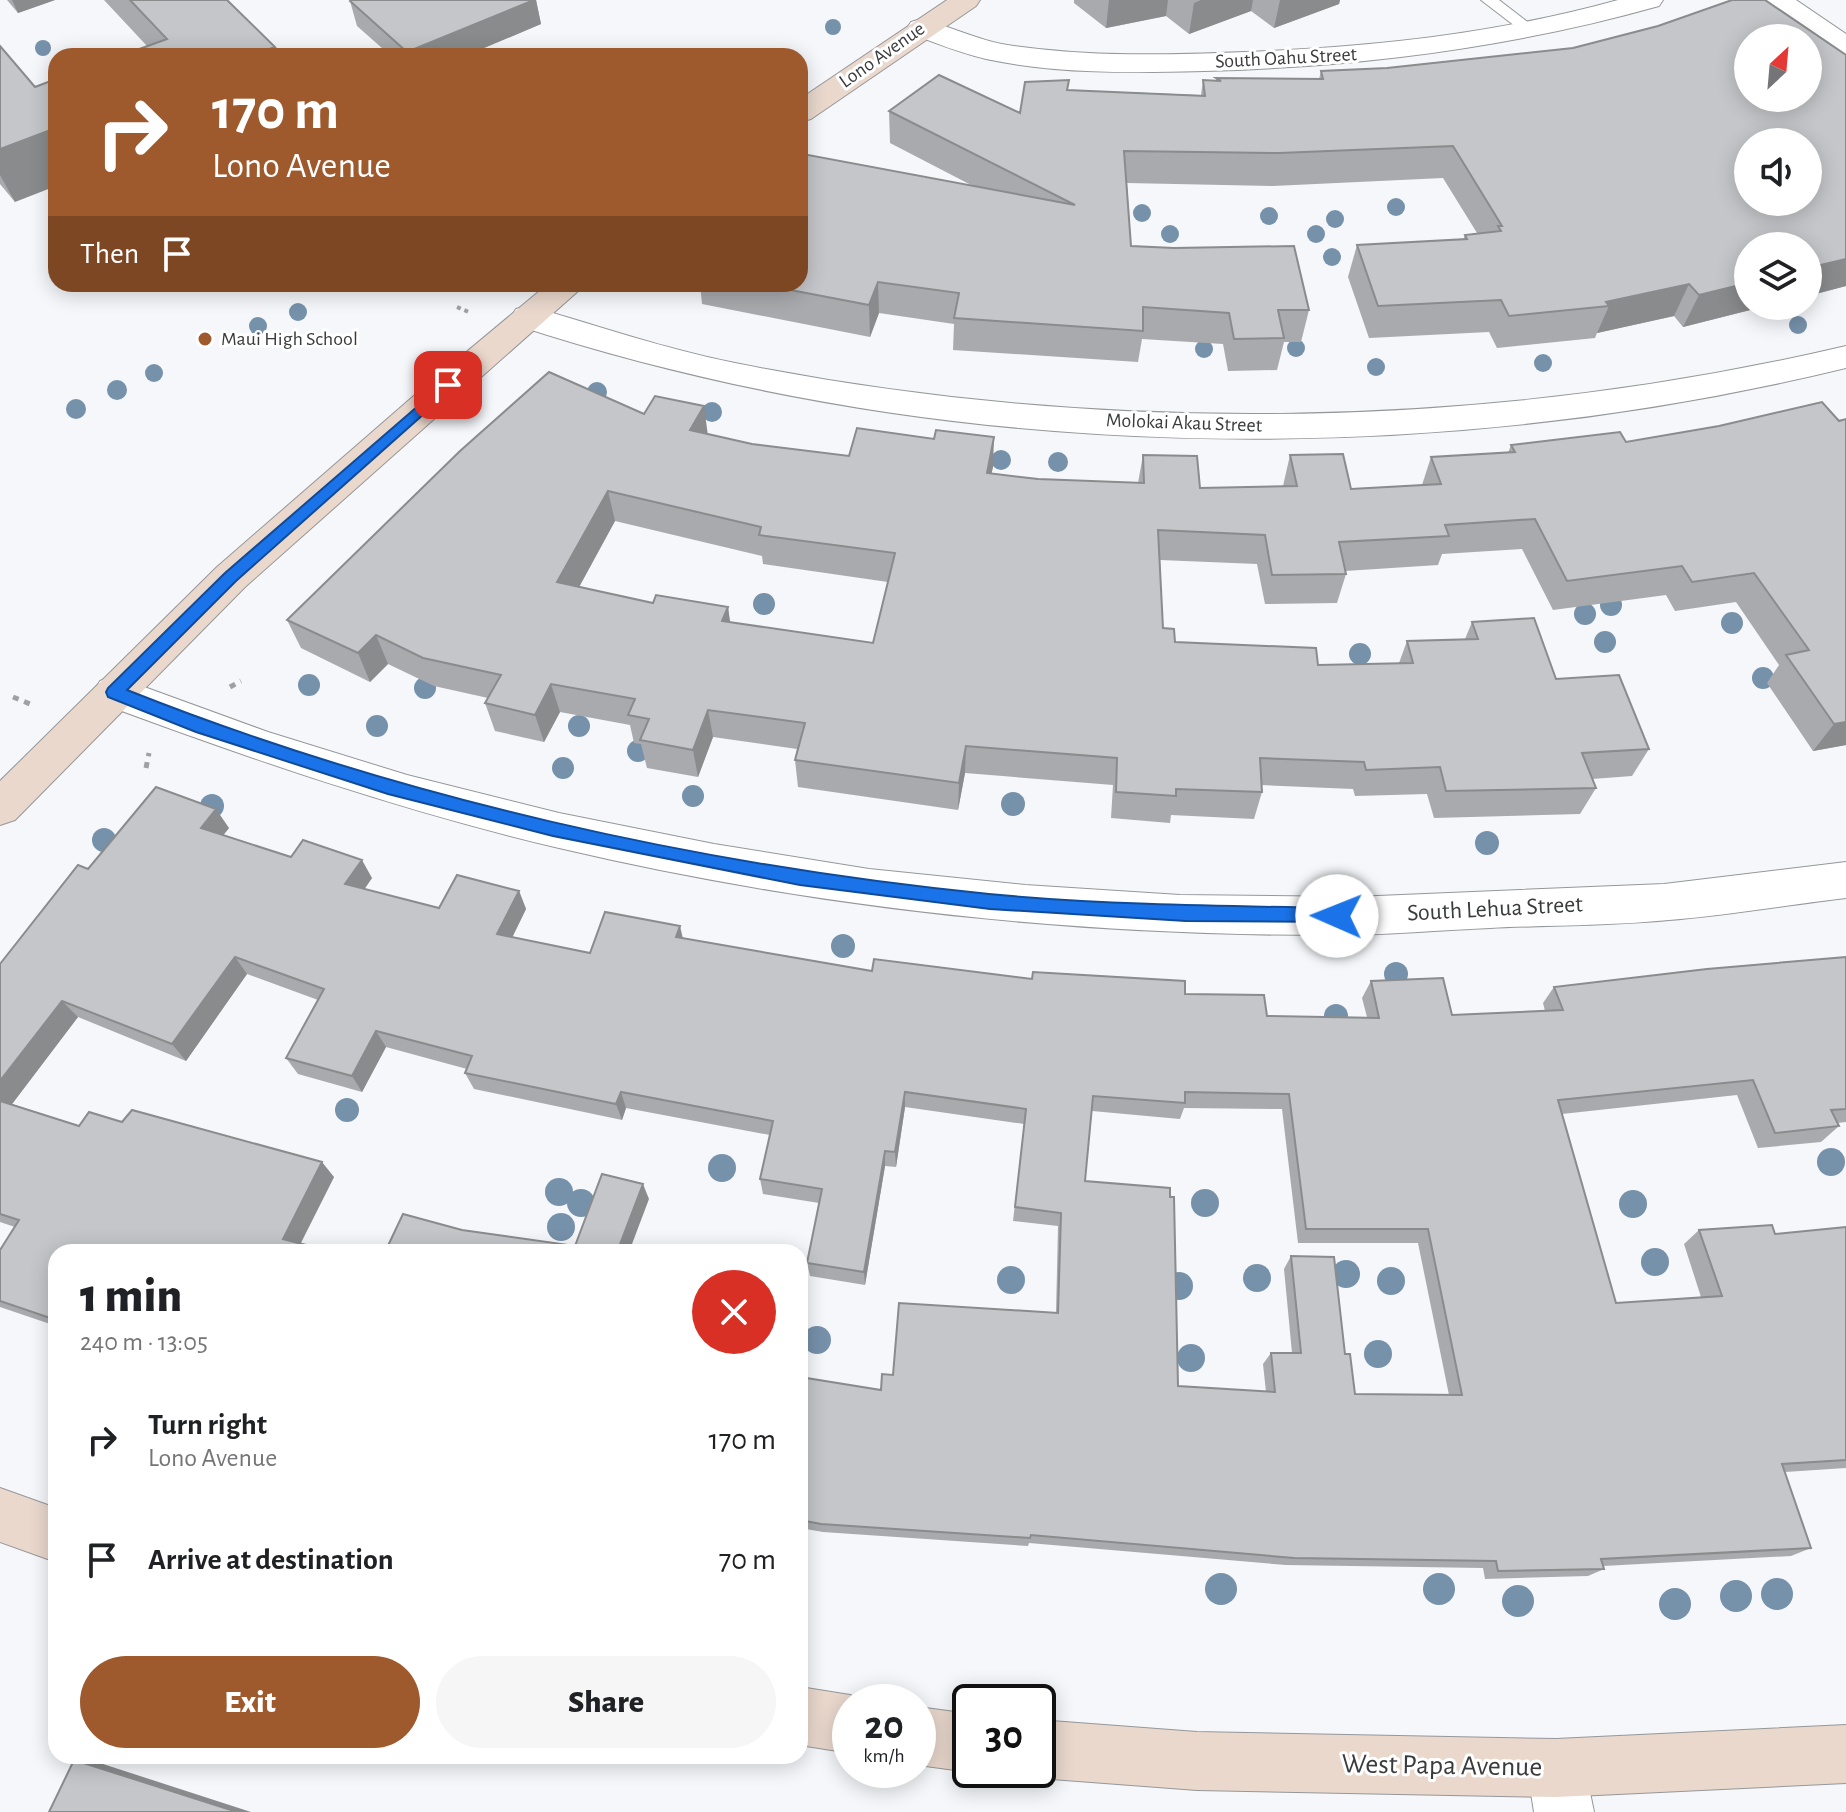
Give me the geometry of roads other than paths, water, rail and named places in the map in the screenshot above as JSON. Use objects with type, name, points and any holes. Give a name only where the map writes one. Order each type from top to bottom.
[{"type":"street","name":"Lono Avenue","points":[[808,107],[966,0]]},
{"type":"street","name":"South Oahu Street","points":[[921,28],[983,50],[1056,59],[1168,63],[1329,58],[1466,43],[1649,0]]},
{"type":"street","points":[[1777,0],[1846,47]]},
{"type":"street","points":[[0,808],[231,577],[559,292]]},
{"type":"street","name":"Molokai Akau Street","points":[[528,317],[656,358],[761,381],[1009,415],[1219,425],[1292,427],[1500,414],[1704,386],[1846,357]]},
{"type":"street","name":"South Lehua Street","points":[[114,692],[202,727],[388,787],[553,829],[800,877],[990,901],[1186,914],[1337,916],[1685,900],[1846,880]]},
{"type":"street","points":[[0,1515],[48,1532]]},
{"type":"street","points":[[808,1717],[832,1721]]},
{"type":"street","name":"West Papa Avenue","points":[[1056,1750],[1560,1790],[1846,1754]]},
{"type":"lane","points":[[1489,0],[1530,30]]},
{"type":"place","name":"Maui High School","points":[[205,339]]}]
